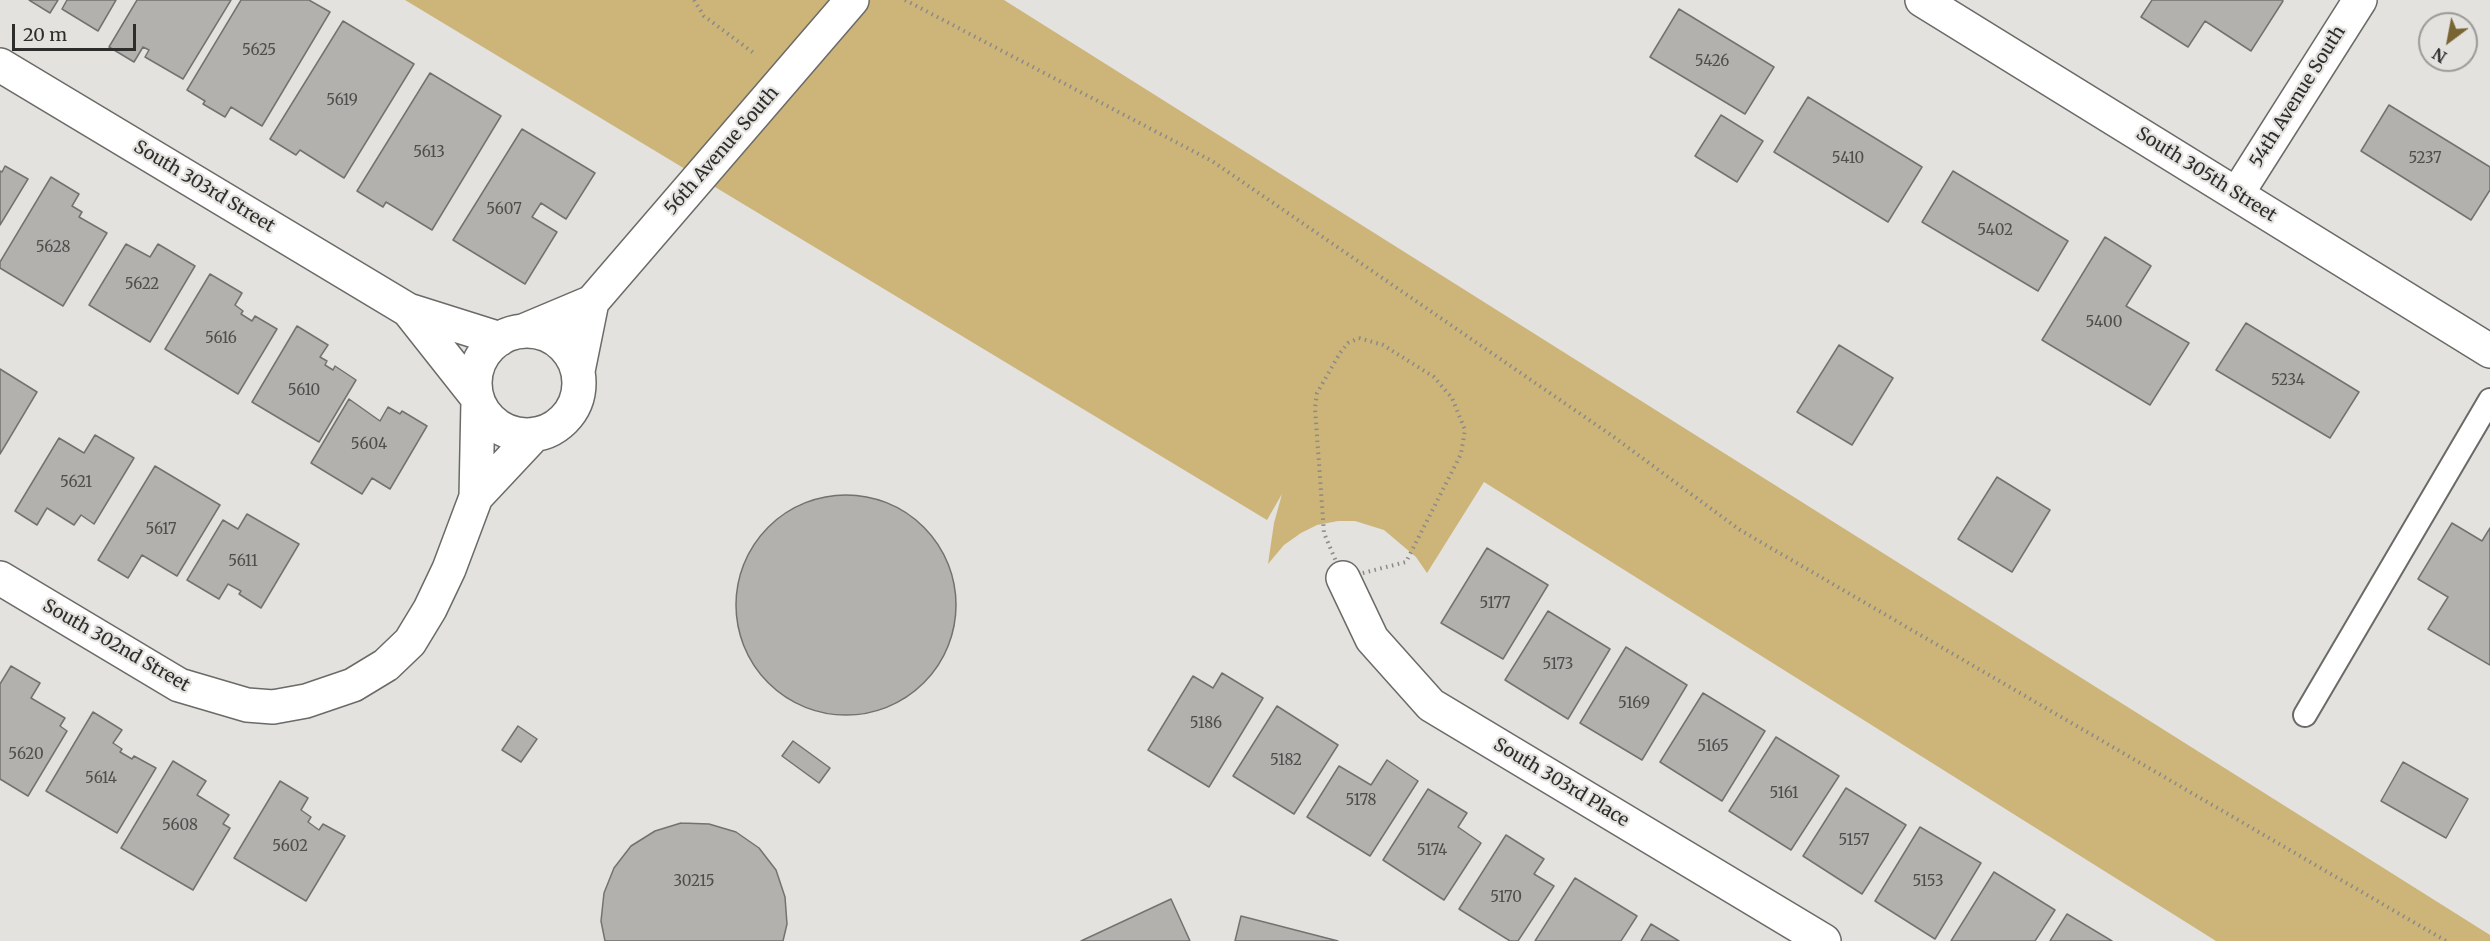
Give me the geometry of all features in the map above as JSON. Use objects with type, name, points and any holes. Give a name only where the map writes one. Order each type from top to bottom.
[{"type":"street","name":"56th Avenue South","points":[[273,707],[306,701],[353,685],[386,665],[410,642],[430,609],[449,569],[476,497],[477,398],[474,377],[480,360],[490,346],[592,302],[852,0]]},
{"type":"street","name":"South 305th Street","points":[[1922,0],[2490,351]]},
{"type":"street","name":"54th Avenue South","points":[[2236,194],[2360,0]]},
{"type":"street","name":"South 303rd Street","points":[[0,65],[408,310]]},
{"type":"street","name":"56th Avenue South","points":[[476,497],[535,434],[548,431],[563,421],[573,407],[579,389],[578,371],[592,302]]},
{"type":"street","points":[[408,310],[512,335],[541,333],[558,341],[570,354],[578,371]]},
{"type":"street","points":[[408,310],[477,398],[483,412],[496,425],[512,434],[535,434]]},
{"type":"street","name":"South 302nd Street","points":[[0,578],[179,686],[238,703],[273,707]]},
{"type":"street","name":"South 303rd Place","points":[[1343,578],[1372,639],[1431,705],[1824,941]]},
{"type":"lane","points":[[2305,715],[2490,400]]},
{"type":"path","points":[[694,0],[704,16],[785,79]]},
{"type":"path","points":[[905,0],[1212,161],[1611,435],[1740,530],[2446,941]]},
{"type":"path","points":[[1359,338],[1383,345],[1434,377],[1452,398],[1465,430],[1461,454],[1406,562],[1343,578],[1324,533],[1315,408],[1317,393],[1340,353],[1348,343],[1359,338]]},
{"type":"shaded area","points":[[405,0],[1004,0],[2490,935],[2490,941],[2216,941],[1484,482],[1427,573],[1416,557],[1384,530],[1355,521],[1317,525],[1284,545],[1268,564],[1274,523],[1282,494],[1267,520]]},
{"type":"building","points":[[29,0],[58,0],[50,13]]},
{"type":"building","points":[[67,0],[116,0],[98,31],[62,9]]},
{"type":"building","points":[[137,0],[231,0],[183,79],[145,57],[149,50],[143,47],[134,62],[109,47]]},
{"type":"building","points":[[241,0],[309,0],[330,12],[262,126],[231,107],[225,117],[203,104],[205,101],[187,90]]},
{"type":"building","points":[[2152,0],[2283,1],[2251,51],[2205,21],[2188,47],[2141,17]]},
{"type":"building","points":[[1679,9],[1774,67],[1745,114],[1650,57]]},
{"type":"building","points":[[343,21],[414,64],[344,178],[300,150],[296,155],[270,139]]},
{"type":"building","points":[[430,73],[501,116],[432,230],[386,202],[383,207],[357,191]]},
{"type":"building","points":[[1808,97],[1922,167],[1888,222],[1774,152]]},
{"type":"building","points":[[2389,105],[2490,167],[2490,190],[2471,220],[2361,151]]},
{"type":"building","points":[[1721,115],[1763,141],[1737,182],[1695,156]]},
{"type":"building","points":[[522,129],[595,173],[566,219],[541,203],[532,217],[557,232],[525,284],[453,240]]},
{"type":"building","points":[[5,166],[28,179],[0,225],[0,171],[2,172]]},
{"type":"building","points":[[1953,171],[2068,241],[2038,291],[1922,222]]},
{"type":"building","points":[[51,177],[79,194],[72,206],[82,212],[79,217],[107,233],[63,306],[0,268],[0,262]]},
{"type":"building","points":[[2105,237],[2151,266],[2126,306],[2189,343],[2150,405],[2042,340]]},
{"type":"building","points":[[126,244],[150,257],[158,244],[195,266],[150,342],[89,305]]},
{"type":"building","points":[[210,274],[242,293],[235,305],[243,311],[241,314],[252,321],[255,316],[277,329],[238,394],[165,349]]},
{"type":"building","points":[[2246,323],[2359,392],[2330,438],[2216,370]]},
{"type":"building","points":[[297,326],[328,345],[320,357],[327,361],[325,365],[333,370],[335,366],[356,380],[319,442],[252,402]]},
{"type":"building","points":[[1839,345],[1893,378],[1852,445],[1797,412]]},
{"type":"building","points":[[0,369],[37,392],[0,454]]},
{"type":"building","points":[[349,399],[380,421],[388,407],[400,414],[402,411],[427,426],[390,489],[372,478],[362,494],[311,463]]},
{"type":"building","points":[[95,435],[134,458],[94,524],[81,515],[74,525],[47,508],[37,525],[15,511],[59,438],[84,453]]},
{"type":"building","points":[[155,466],[220,505],[177,576],[142,555],[128,578],[98,560]]},
{"type":"building","points":[[1997,477],[2050,510],[2012,572],[1958,539]]},
{"type":"building","points":[[846,495],[867,497],[888,503],[924,527],[948,563],[954,584],[956,605],[954,626],[948,647],[924,683],[888,707],[867,713],[846,715],[825,713],[804,707],[768,683],[744,647],[738,626],[736,605],[738,584],[744,563],[768,527],[804,503],[825,497]]},
{"type":"building","points":[[247,514],[299,544],[261,608],[239,594],[241,591],[228,584],[219,599],[187,580],[223,520],[238,529]]},
{"type":"building","points":[[2452,523],[2482,541],[2490,528],[2490,665],[2428,629],[2448,597],[2418,579]]},
{"type":"building","points":[[1487,548],[1548,585],[1503,659],[1441,623]]},
{"type":"building","points":[[1548,611],[1610,649],[1568,719],[1505,680]]},
{"type":"building","points":[[1626,647],[1687,685],[1642,760],[1580,723]]},
{"type":"building","points":[[11,666],[40,683],[31,698],[65,718],[60,726],[67,731],[28,796],[0,779],[0,684]]},
{"type":"building","points":[[1222,673],[1263,698],[1209,787],[1148,750],[1193,676],[1213,688]]},
{"type":"building","points":[[1703,693],[1765,731],[1722,801],[1660,762]]},
{"type":"building","points":[[1277,706],[1338,745],[1294,814],[1233,776]]},
{"type":"building","points":[[93,712],[122,730],[113,743],[122,749],[120,752],[132,759],[134,756],[156,768],[117,833],[46,791]]},
{"type":"building","points":[[518,726],[537,739],[521,762],[502,750]]},
{"type":"building","points":[[1776,737],[1839,776],[1791,850],[1729,811]]},
{"type":"building","points":[[793,741],[830,768],[819,783],[782,756]]},
{"type":"building","points":[[1387,760],[1418,781],[1370,856],[1307,817],[1339,766],[1371,785]]},
{"type":"building","points":[[173,761],[206,781],[197,795],[229,815],[223,824],[230,828],[193,890],[121,848]]},
{"type":"building","points":[[2403,762],[2468,799],[2446,838],[2381,801]]},
{"type":"building","points":[[280,781],[308,798],[301,810],[311,817],[308,822],[319,830],[323,824],[345,836],[306,901],[234,858]]},
{"type":"building","points":[[1846,788],[1906,825],[1862,894],[1803,856]]},
{"type":"building","points":[[1428,789],[1467,813],[1458,827],[1481,843],[1444,900],[1383,860]]},
{"type":"building","points":[[681,823],[709,824],[736,832],[759,848],[776,870],[785,897],[787,924],[783,941],[605,941],[601,921],[604,893],[614,868],[631,846],[655,831]]},
{"type":"building","points":[[1920,827],[1981,863],[1935,939],[1875,901]]},
{"type":"building","points":[[1506,835],[1544,859],[1534,874],[1554,886],[1518,941],[1510,941],[1459,909]]},
{"type":"building","points":[[1994,872],[2055,910],[2035,941],[1951,941]]},
{"type":"building","points":[[1575,878],[1637,916],[1621,941],[1535,941]]},
{"type":"building","points":[[1171,899],[1190,941],[1081,941]]},
{"type":"building","points":[[2067,914],[2112,941],[2050,941]]},
{"type":"building","points":[[1241,916],[1338,941],[1235,941]]},
{"type":"building","points":[[1651,924],[1679,941],[1641,941]]}]
